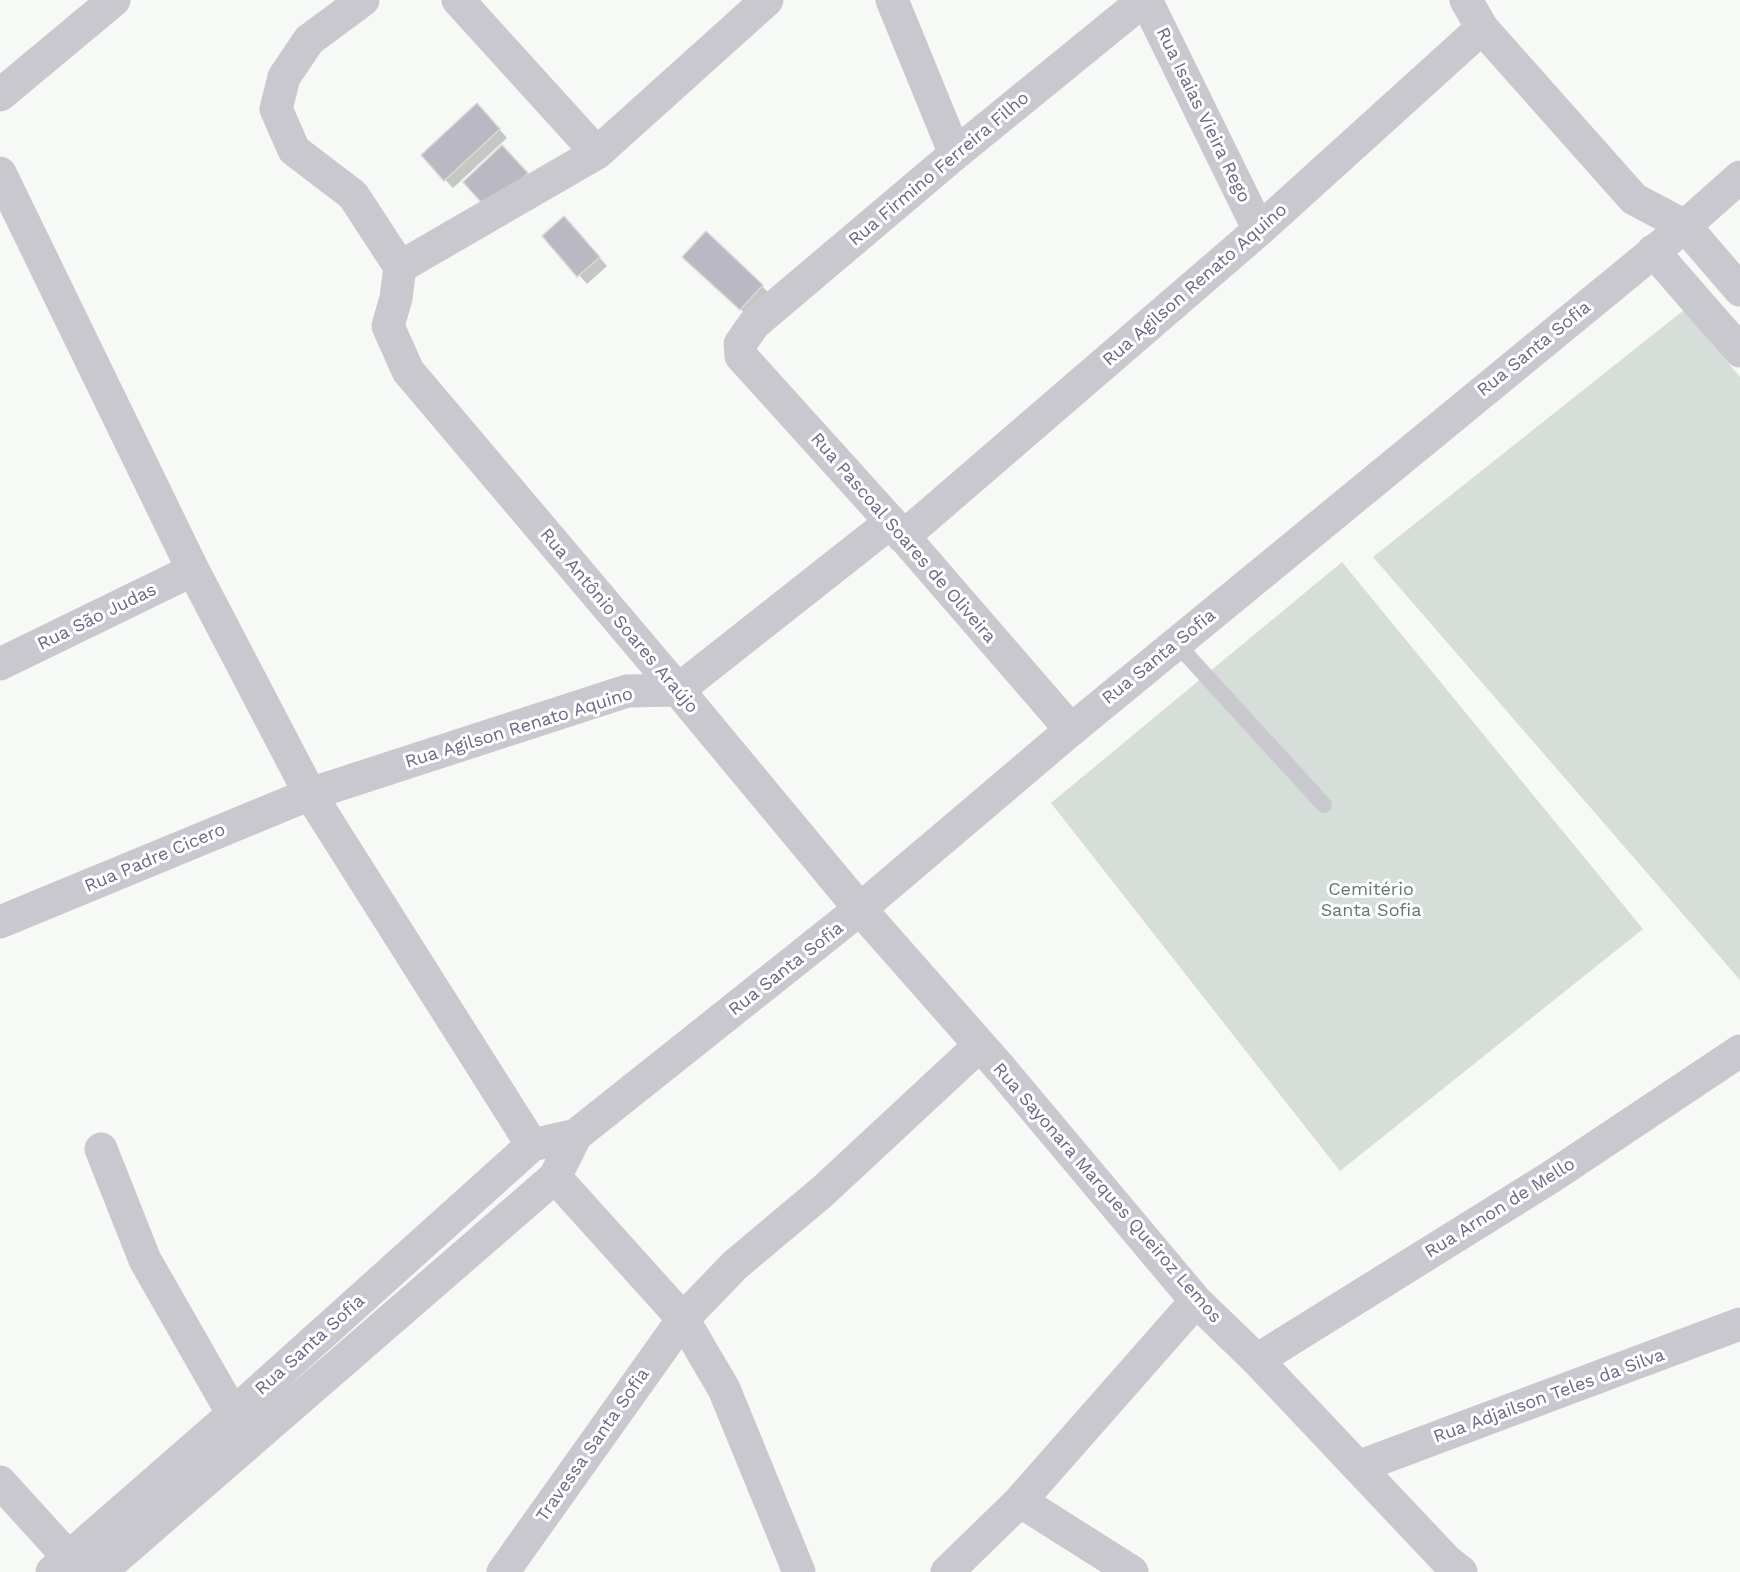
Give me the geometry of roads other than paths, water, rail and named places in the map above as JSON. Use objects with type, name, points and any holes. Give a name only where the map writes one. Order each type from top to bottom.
[{"type":"street","points":[[0,95],[114,0]]},
{"type":"street","points":[[363,0],[309,40],[284,77],[276,109],[294,150],[353,195],[400,267],[597,153],[767,0]]},
{"type":"street","points":[[458,0],[597,153]]},
{"type":"street","points":[[892,0],[955,154]]},
{"type":"street","name":"Rua Firmino Ferreira Filho","points":[[740,344],[753,324],[955,154],[1145,0]]},
{"type":"street","name":"Rua Isaias Vieira Rego","points":[[1145,0],[1259,230]]},
{"type":"street","points":[[1466,0],[1482,28],[1634,199],[1685,226],[1740,290]]},
{"type":"street","name":"Rua Agilson Renato Aquino","points":[[310,794],[627,692],[678,690],[897,529],[1259,230],[1482,28]]},
{"type":"street","points":[[0,172],[193,570],[310,794],[532,1145]]},
{"type":"street","name":"Rua Santa Sofia","points":[[100,1572],[555,1177],[576,1135],[860,909],[1071,730],[1685,226],[1740,177]]},
{"type":"street","points":[[1634,199],[1653,250],[1740,351]]},
{"type":"street","name":"Rua Antônio Soares Araújo","points":[[400,267],[396,298],[388,326],[408,371],[860,909]]},
{"type":"street","name":"Rua Pascoal Soares de Oliveira","points":[[740,344],[741,356],[897,529],[1071,730]]},
{"type":"street","name":"Rua São Judas","points":[[0,664],[193,570]]},
{"type":"street","name":"Rua Padre Cicero","points":[[0,922],[310,794]]},
{"type":"street","name":"Rua Sayonara Marques Queiroz Lemos","points":[[860,909],[1196,1301],[1257,1359],[1447,1561],[1461,1572]]},
{"type":"street","name":"Travessa Santa Sofia","points":[[503,1572],[683,1319],[735,1265],[822,1192],[979,1046]]},
{"type":"street","name":"Rua Arnon de Mello","points":[[1257,1359],[1551,1177],[1740,1051]]},
{"type":"street","name":"Rua Santa Sofia","points":[[68,1567],[233,1414],[532,1145],[576,1135]]},
{"type":"street","points":[[101,1149],[145,1260],[233,1414],[253,1439]]},
{"type":"street","points":[[555,1177],[683,1319],[724,1389],[799,1572]]},
{"type":"street","points":[[947,1572],[1020,1501],[1196,1301]]},
{"type":"street","name":"Rua Adjailson Teles da Silva","points":[[1358,1467],[1740,1324]]},
{"type":"street","points":[[0,1482],[68,1567]]},
{"type":"street","points":[[1020,1501],[1132,1572]]},
{"type":"lane","points":[[1176,643],[1324,805]]},
{"type":"park label","name":"Cemitério Santa Sofia","points":[[1371,900]]}]
